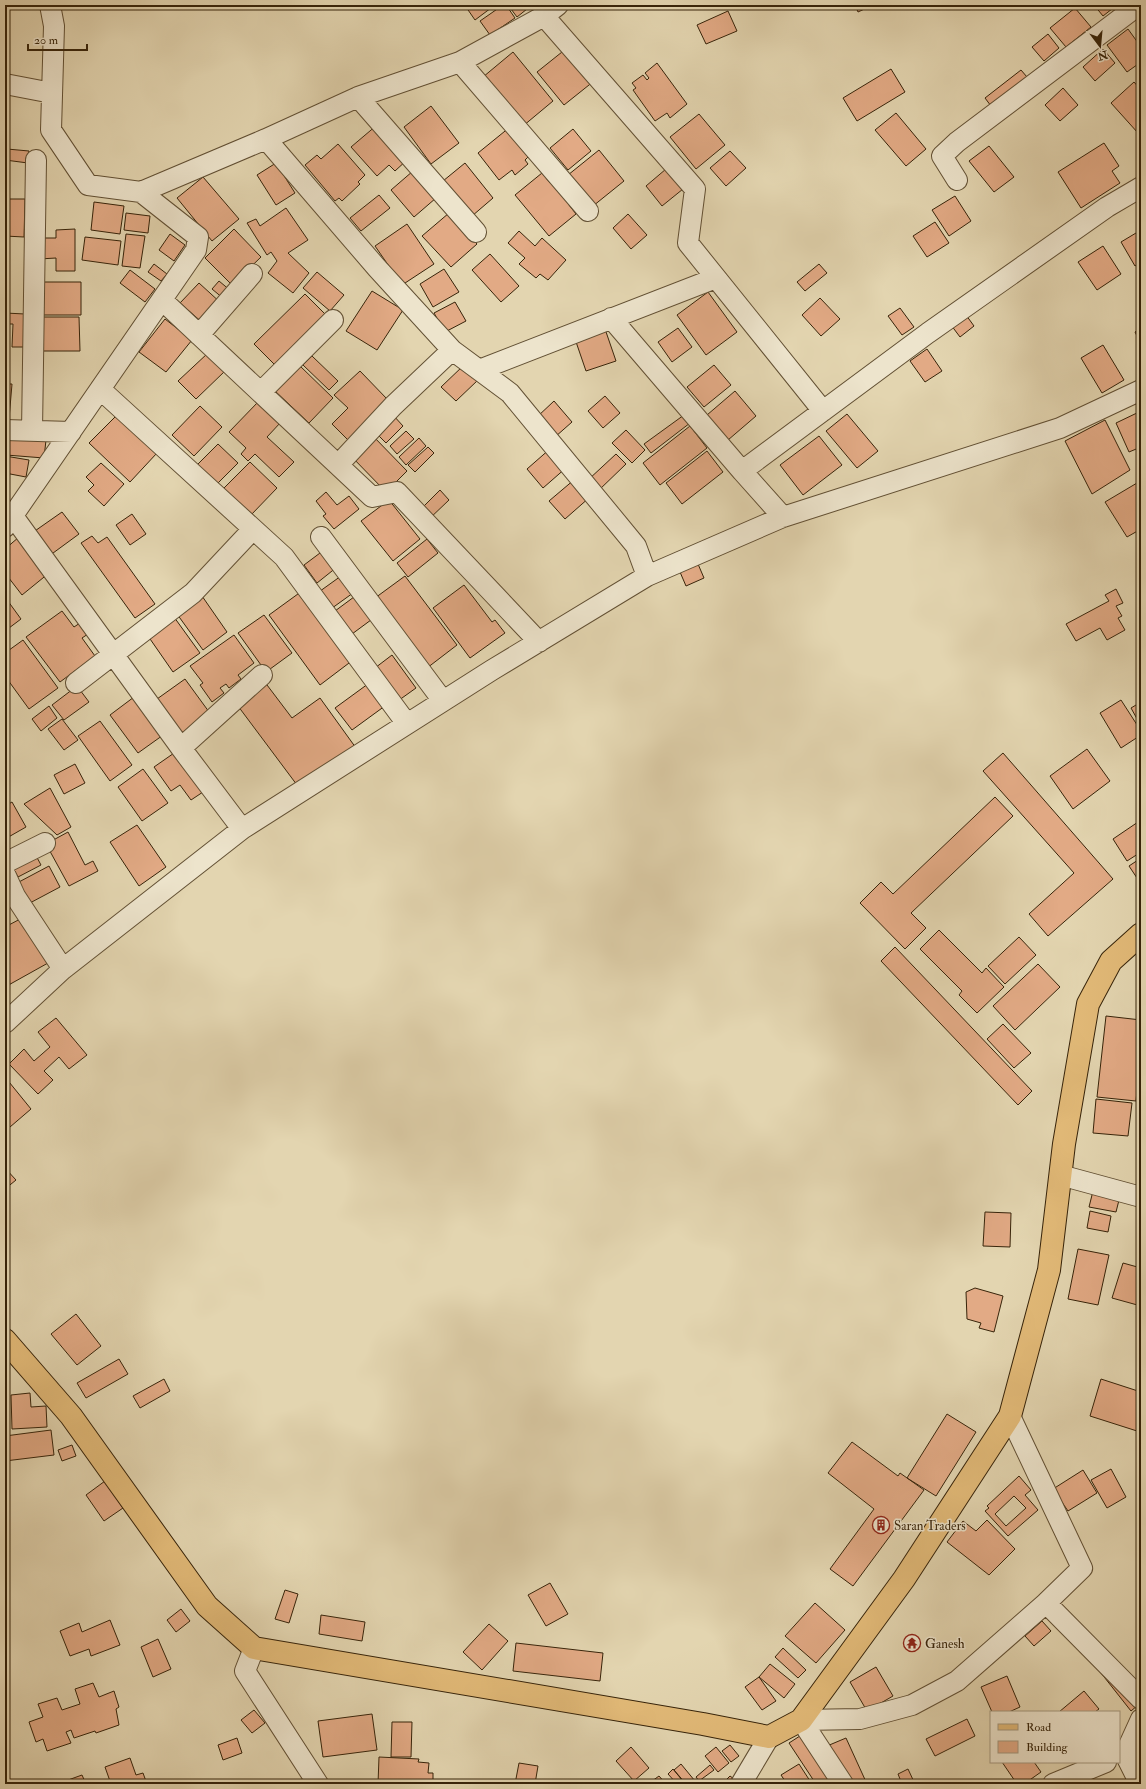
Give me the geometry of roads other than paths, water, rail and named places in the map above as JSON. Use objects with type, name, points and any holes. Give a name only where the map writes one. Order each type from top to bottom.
[{"type":"main road","points":[[5,1340],[72,1416],[207,1606],[254,1648],[703,1724],[769,1737],[801,1720],[904,1579],[1010,1416],[1049,1270],[1060,1175],[1088,1004],[1111,961],[1141,934]]},
{"type":"street","points":[[50,5],[54,26],[51,130],[88,185],[141,192],[266,139],[358,97],[460,62],[551,10],[695,189],[688,243],[823,411]]},
{"type":"street","points":[[957,180],[942,156],[957,142],[1134,12]]},
{"type":"street","points":[[460,62],[588,211]]},
{"type":"street","points":[[5,84],[52,93]]},
{"type":"street","points":[[358,97],[476,232]]},
{"type":"street","points":[[266,139],[377,268],[452,350],[510,393],[636,546],[647,576]]},
{"type":"street","points":[[32,431],[36,160]]},
{"type":"street","points":[[742,471],[928,333],[1100,211],[1141,187]]},
{"type":"street","points":[[141,192],[198,237],[196,250],[9,521],[114,654],[181,748],[242,829]]},
{"type":"street","points":[[199,335],[252,274]]},
{"type":"street","points":[[479,370],[716,278]]},
{"type":"street","points":[[162,300],[372,497],[397,492],[539,642]]},
{"type":"street","points":[[611,318],[783,518]]},
{"type":"street","points":[[261,392],[333,320]]},
{"type":"street","points":[[338,464],[393,406],[452,350]]},
{"type":"street","points":[[100,389],[284,557],[407,724]]},
{"type":"street","points":[[5,1024],[63,969],[242,829],[443,701],[647,576],[783,518],[1060,428],[1141,390]]},
{"type":"street","points":[[5,430],[71,432]]},
{"type":"street","points":[[76,683],[193,593],[253,529]]},
{"type":"street","points":[[321,537],[443,701]]},
{"type":"street","points":[[181,748],[262,675]]},
{"type":"street","points":[[5,863],[45,843]]},
{"type":"street","points":[[5,874],[15,896],[63,969]]},
{"type":"street","points":[[1060,1175],[1141,1197]]},
{"type":"street","points":[[801,1720],[860,1719],[912,1705],[957,1681],[1046,1603],[1082,1568],[1010,1416]]},
{"type":"street","points":[[1046,1603],[1141,1699]]},
{"type":"street","points":[[254,1648],[245,1671],[318,1784]]},
{"type":"street","points":[[1140,1784],[1122,1755],[1141,1719]]},
{"type":"street","points":[[801,1720],[843,1784]]},
{"type":"street","points":[[741,1784],[769,1737]]},
{"type":"street","points":[[1053,1784],[1104,1763]]},
{"type":"place","name":"Saran Traders","points":[[881,1525]]},
{"type":"place","name":"Ganesh","points":[[912,1643]]}]
